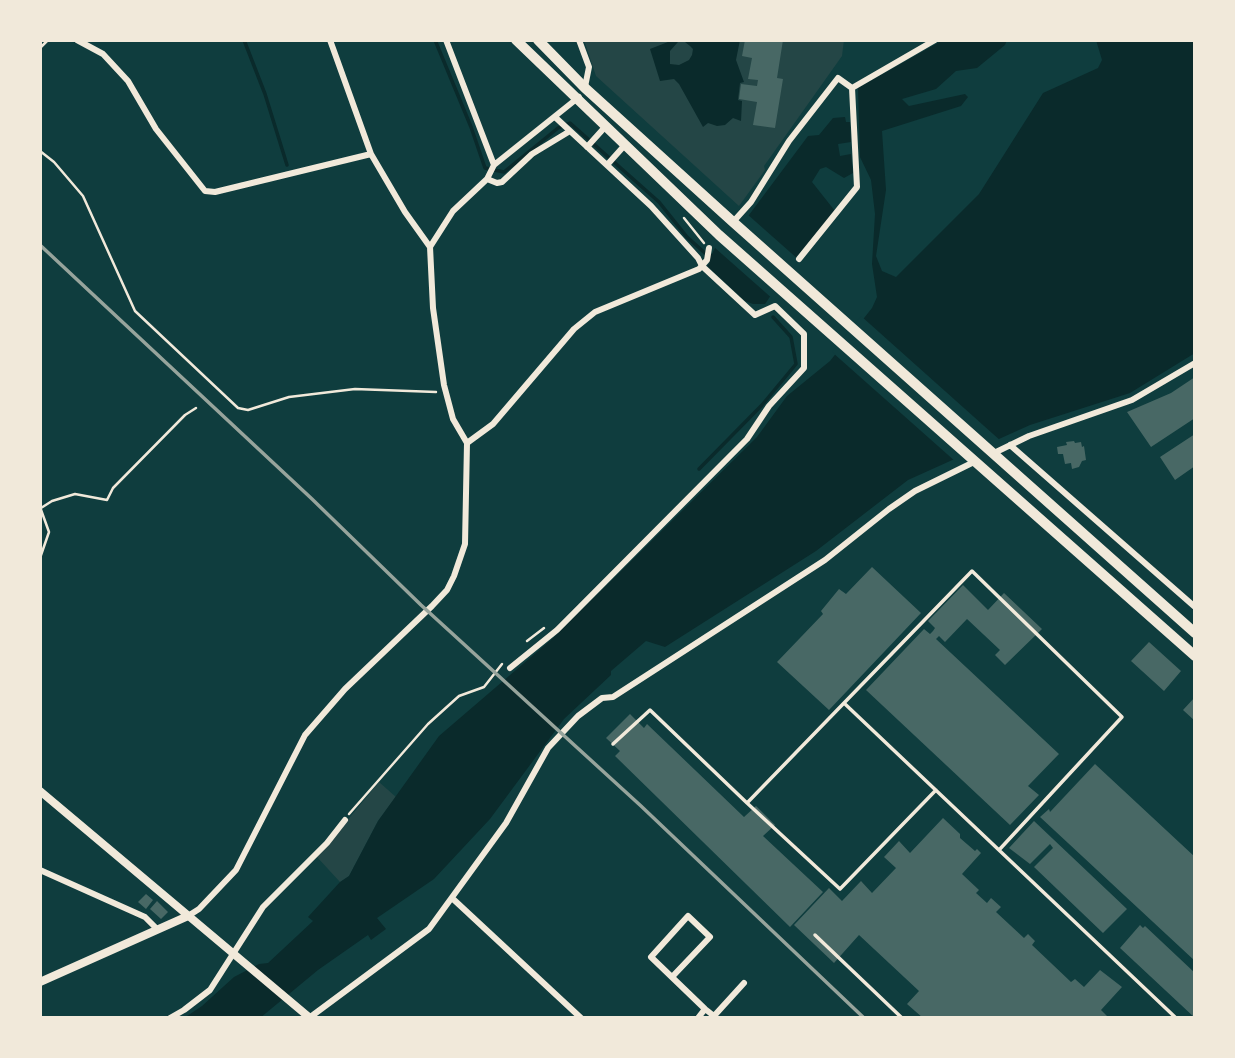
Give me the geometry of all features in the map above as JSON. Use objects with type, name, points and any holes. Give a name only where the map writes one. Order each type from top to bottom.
[{"type":"main road","points":[[516,40],[719,235],[1195,656]]},
{"type":"main road","points":[[538,40],[584,88],[1195,633]]},
{"type":"street","points":[[77,40],[103,54],[128,81],[156,129],[205,191],[215,192],[371,154]]},
{"type":"street","points":[[40,982],[199,909],[236,870],[305,735],[345,689],[432,607],[447,590],[460,563],[465,544],[467,443],[453,419],[446,393],[433,307],[430,247],[405,212],[371,154],[330,40]]},
{"type":"street","points":[[446,40],[494,166]]},
{"type":"street","points":[[430,247],[453,211],[488,176],[494,166],[558,119],[577,100],[584,88],[589,66],[579,40]]},
{"type":"street","points":[[852,88],[935,40]]},
{"type":"street","points":[[733,222],[751,202],[789,141],[838,78],[852,88]]},
{"type":"street","points":[[799,259],[857,187],[852,88]]},
{"type":"street","points":[[558,119],[610,161],[698,258],[707,256]]},
{"type":"street","points":[[591,143],[605,127]]},
{"type":"street","points":[[488,176],[496,183],[502,182],[532,154],[569,130]]},
{"type":"street","points":[[610,161],[624,146]]},
{"type":"street","points":[[467,443],[493,424],[574,329],[594,312],[671,278],[707,256]]},
{"type":"street","points":[[510,668],[562,625],[747,439],[769,406],[804,368],[804,334],[775,306],[755,314],[707,256]]},
{"type":"street","points":[[990,451],[1132,400],[1195,363]]},
{"type":"street","points":[[1010,445],[1195,607]]},
{"type":"street","points":[[40,791],[309,1018],[429,929],[506,823],[548,748],[578,716],[602,698],[613,697],[825,561],[915,491],[972,458]]},
{"type":"street","points":[[170,1018],[210,989],[237,958],[236,946],[263,907],[327,843],[345,820]]},
{"type":"street","points":[[40,870],[145,916],[157,929]]},
{"type":"street","points":[[452,898],[581,1018]]},
{"type":"street","points":[[672,977],[710,936],[688,916],[651,957],[705,1009],[714,1016],[744,983]]},
{"type":"street","points":[[698,1018],[705,1009]]},
{"type":"lane","points":[[747,803],[972,571],[1122,716],[999,850]]},
{"type":"lane","points":[[844,704],[1176,1018]]},
{"type":"lane","points":[[613,744],[650,710],[840,889],[936,790]]},
{"type":"lane","points":[[815,935],[902,1018]]},
{"type":"path","points":[[40,48],[48,40]]},
{"type":"path","points":[[40,151],[54,162],[83,196],[135,311],[238,408],[248,410],[289,397],[355,388],[446,393]]},
{"type":"path","points":[[691,229],[707,256]]},
{"type":"path","points":[[40,558],[49,531],[40,508],[75,494],[107,500],[113,488],[196,408]]},
{"type":"path","points":[[524,644],[540,630],[562,625]]},
{"type":"path","points":[[345,820],[428,724],[459,696],[484,687],[508,658]]},
{"type":"shaded area","points":[[584,40],[844,40],[842,56],[739,206],[596,76]]},
{"type":"shaded area","points":[[673,40],[740,40],[736,60],[744,82],[740,83],[738,100],[742,101],[741,121],[733,118],[725,125],[708,123],[703,127],[679,84],[674,79],[660,81],[650,49]],"holes":[[[678,42],[685,42],[693,49],[689,60],[679,65],[670,64],[670,51]]]},
{"type":"shaded area","points":[[943,40],[1007,40],[1005,45],[977,68],[956,71],[936,89],[902,99],[909,106],[965,94],[968,97],[961,106],[882,131],[886,190],[876,256],[882,271],[896,277],[979,194],[1043,93],[1098,68],[1102,60],[1096,40],[1195,40],[1195,353],[1130,393],[1030,425],[908,480],[816,551],[665,647],[646,641],[611,671],[611,675],[564,719],[490,819],[434,879],[377,918],[386,929],[371,940],[368,935],[318,970],[260,1018],[184,1018],[202,1006],[234,977],[259,964],[268,963],[313,921],[308,917],[340,882],[349,876],[378,821],[439,736],[552,639],[757,437],[787,396],[830,361],[872,308],[877,297],[872,264],[875,214],[871,180],[860,157],[858,88]]},
{"type":"shaded area","points":[[845,117],[846,122],[850,122],[851,142],[838,144],[840,156],[851,154],[853,173],[844,178],[826,167],[820,169],[812,182],[835,211],[796,258],[765,304],[745,301],[707,266],[710,263],[704,257],[707,251],[712,254],[749,215],[808,136],[819,135],[833,118]]},
{"type":"shaded area","points":[[379,782],[396,797],[378,821],[349,876],[340,882],[317,857]]},
{"type":"pier","points":[[747,214],[799,260],[774,300],[714,247]]},
{"type":"pier","points":[[861,316],[1002,442],[956,462],[832,352]]},
{"type":"building","points":[[745,40],[783,40],[777,78],[783,79],[775,128],[753,125],[757,102],[739,99],[741,84],[757,86],[758,80],[748,79],[752,58],[742,56]]},
{"type":"building","points":[[1195,377],[1195,418],[1151,447],[1127,412],[1171,393]]},
{"type":"building","points":[[1195,434],[1195,466],[1175,480],[1160,457]]},
{"type":"building","points":[[1074,441],[1081,442],[1082,447],[1084,446],[1086,460],[1082,461],[1079,467],[1072,469],[1071,463],[1065,464],[1063,454],[1058,454],[1057,447]]},
{"type":"building","points":[[872,567],[921,613],[829,710],[777,662],[823,614],[821,611],[839,589],[846,594]]},
{"type":"building","points":[[963,585],[988,610],[1004,593],[1042,629],[1005,665],[995,655],[1000,650],[967,619],[945,642],[939,636],[936,639],[1059,754],[1028,786],[1039,795],[1010,825],[866,690],[924,629],[930,634],[933,631],[935,628],[928,621]]},
{"type":"building","points":[[1149,642],[1181,671],[1164,691],[1131,661]]},
{"type":"building","points":[[1195,697],[1195,721],[1183,710]]},
{"type":"building","points":[[630,714],[644,728],[647,724],[744,817],[756,806],[775,825],[763,836],[823,892],[790,927],[615,756],[620,751],[606,738]]},
{"type":"building","points":[[1095,764],[1195,857],[1195,961],[1040,817],[1049,809],[1050,812]]},
{"type":"building","points":[[943,818],[960,834],[960,838],[981,853],[962,874],[979,890],[976,893],[987,903],[991,898],[1001,907],[996,912],[1024,938],[1028,934],[1035,941],[1032,945],[1071,982],[1075,979],[1084,987],[1100,970],[1122,987],[1101,1010],[1109,1018],[923,1018],[907,1004],[919,991],[859,935],[834,963],[794,925],[829,888],[842,901],[861,881],[872,893],[896,868],[884,857],[899,841],[910,853]]},
{"type":"building","points":[[1034,821],[1127,909],[1103,933],[1034,867],[1053,848],[1050,844],[1030,864],[1009,848]]},
{"type":"building","points":[[146,894],[153,900],[146,909],[138,902]]},
{"type":"building","points":[[157,901],[168,912],[161,919],[150,909]]},
{"type":"building","points":[[1140,925],[1143,928],[1145,926],[1195,973],[1195,1018],[1120,948]]},
{"type":"waterway","points":[[244,40],[265,94],[287,165]]},
{"type":"waterway","points":[[435,40],[485,168],[504,172],[558,128],[570,123],[659,202],[687,237],[706,254]]},
{"type":"waterway","points":[[699,469],[762,405],[796,364],[791,337],[773,317]]},
{"type":"railway","points":[[40,245],[864,1018]]}]
